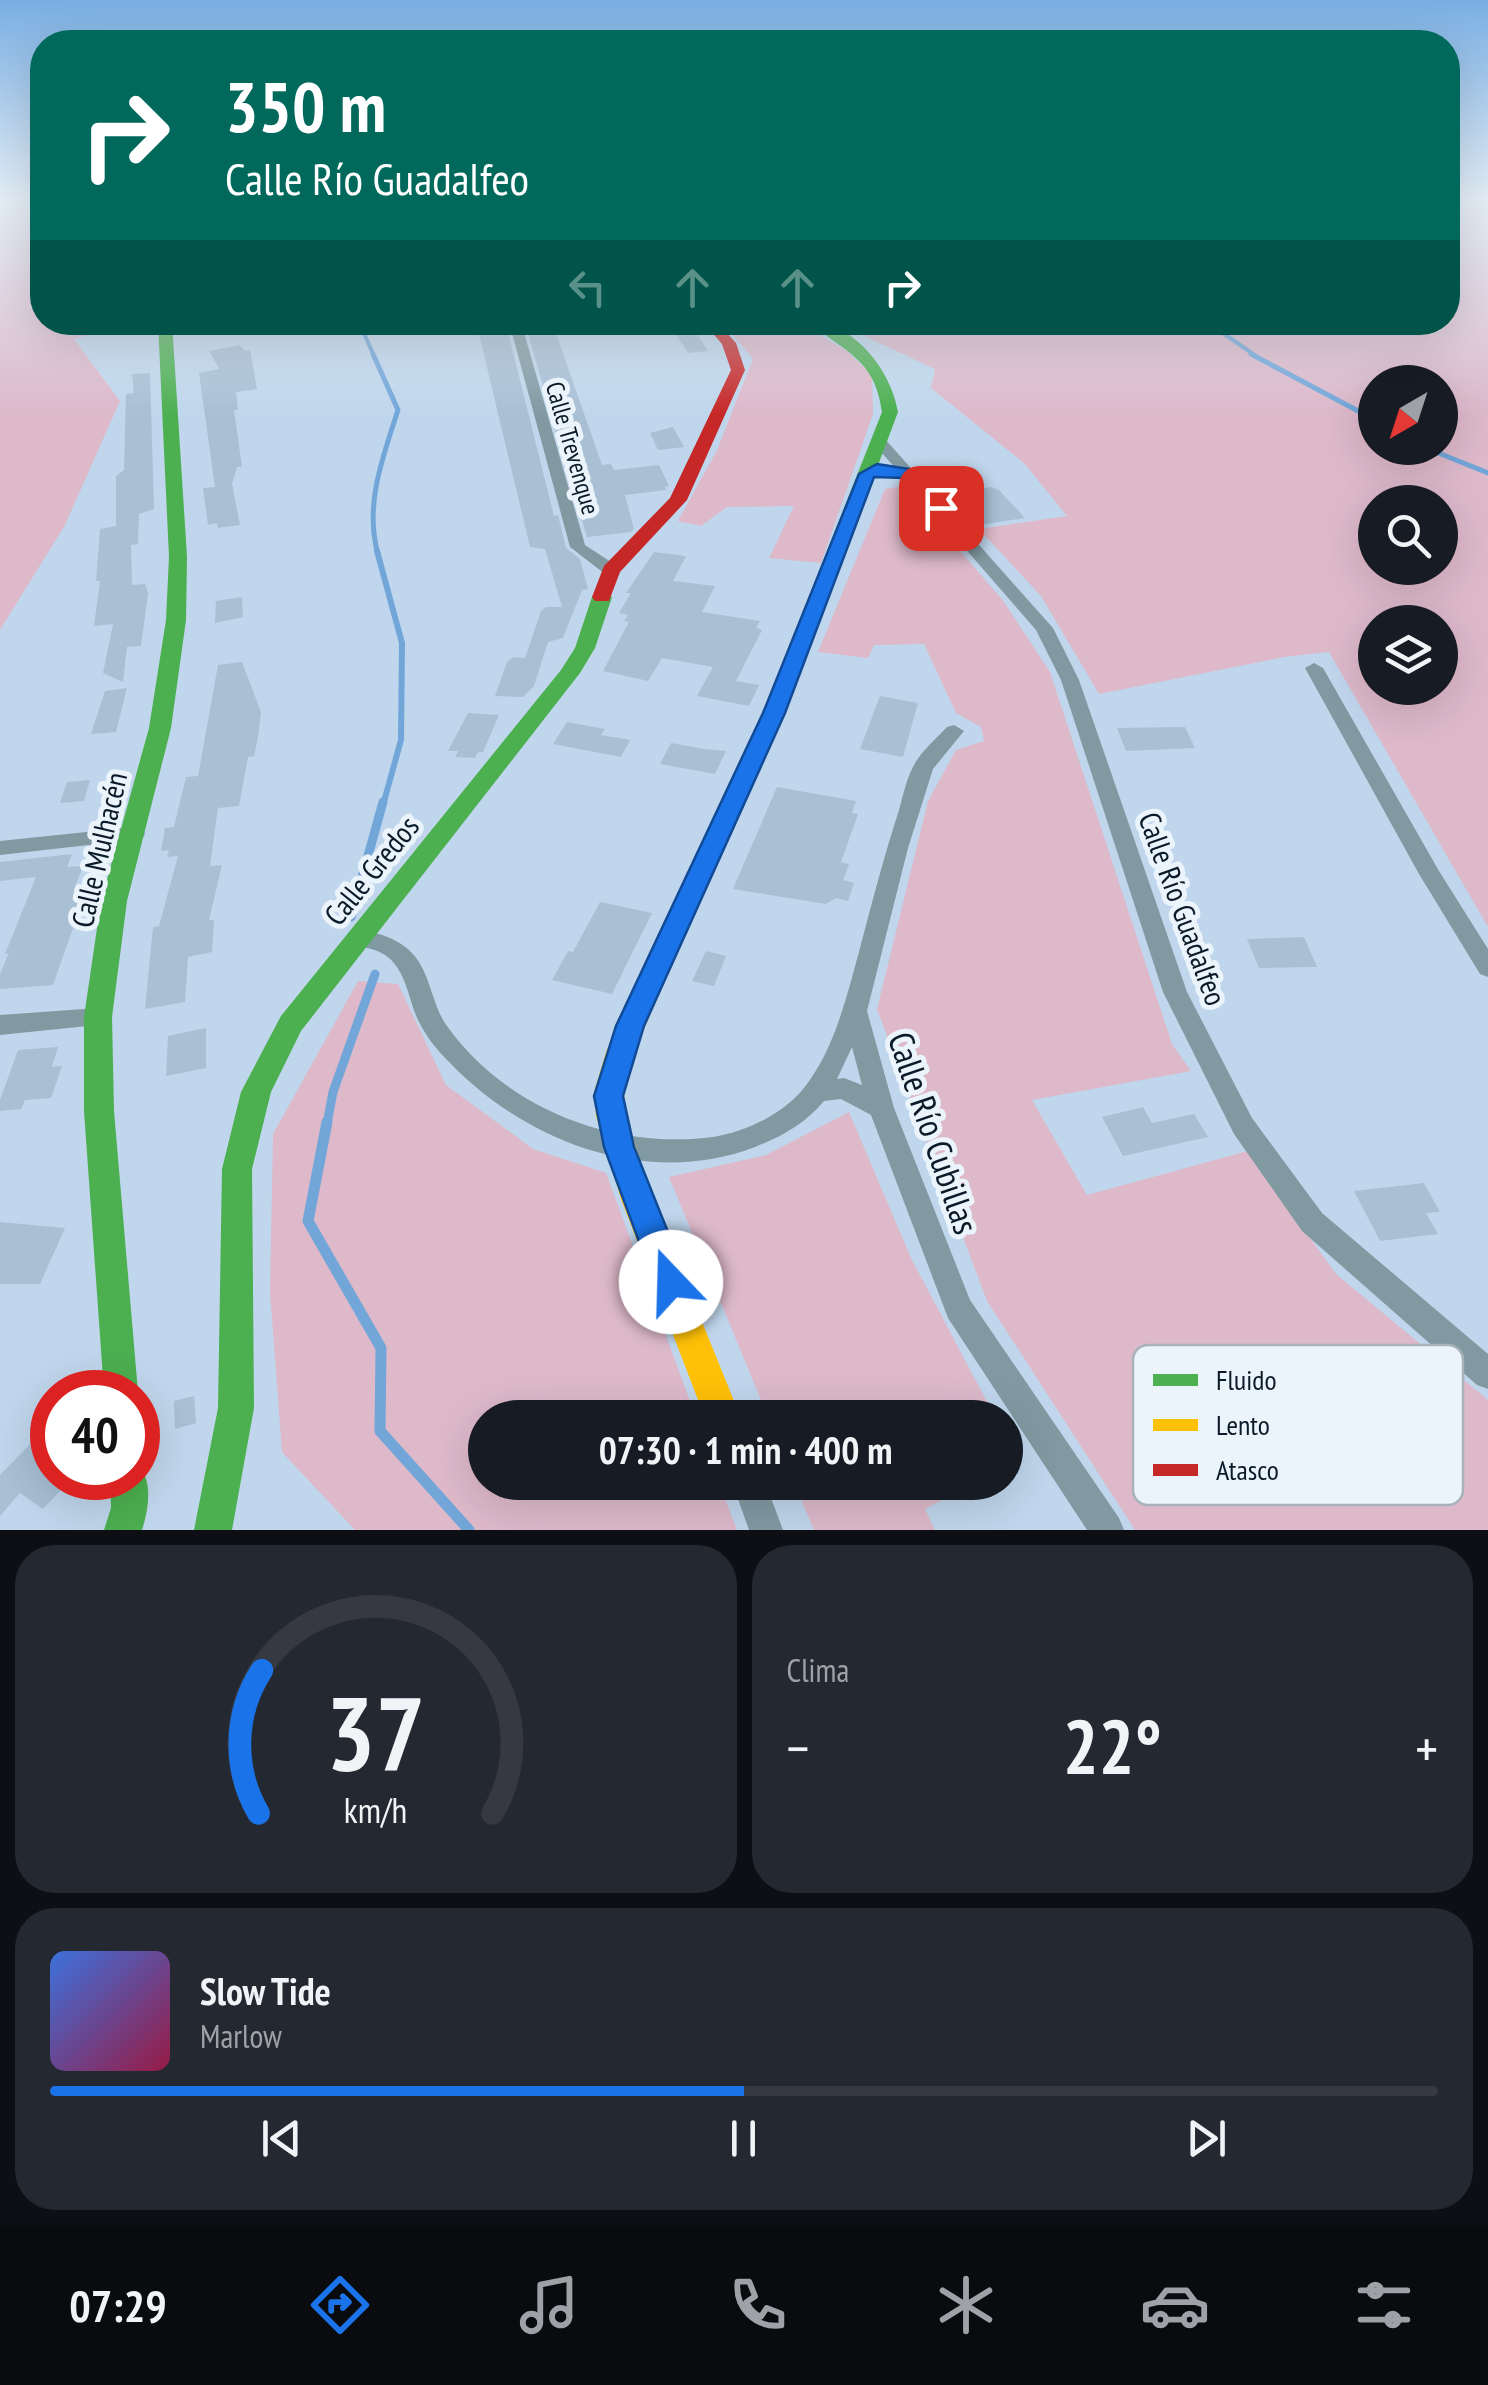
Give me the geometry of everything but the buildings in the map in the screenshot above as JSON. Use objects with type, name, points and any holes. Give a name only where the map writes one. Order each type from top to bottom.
[{"type":"street","name":"Calle Mulhacén","points":[[120,1370],[99,1111],[98,1017],[114,901],[160,728],[176,620],[178,556],[166,335]]},
{"type":"street","name":"Calle Trevenque","points":[[519,335],[578,546],[611,570]]},
{"type":"street","name":"Calle Gredos","points":[[213,1530],[236,1408],[237,1169],[256,1092],[291,1024],[570,673],[585,648],[611,570],[678,500],[738,370],[736,353],[724,335]]},
{"type":"street","points":[[716,1400],[619,1147],[608,1096],[630,1026],[774,713],[890,412],[891,391],[885,373],[837,335]]},
{"type":"street","name":"Calle Río Guadalfeo","points":[[880,442],[1044,628],[1070,680],[1175,992],[1243,1126],[1312,1222],[1454,1345]]},
{"type":"street","points":[[867,474],[877,470],[910,473]]},
{"type":"street","points":[[1314,668],[1430,874],[1488,968]]},
{"type":"street","name":"Calle Río Cubillas","points":[[954,731],[923,767],[897,848],[855,1011],[881,1108],[958,1308],[1107,1530]]},
{"type":"street","points":[[0,848],[134,834]]},
{"type":"street","points":[[357,938],[394,950],[413,973],[433,1025],[479,1076],[538,1118],[619,1147],[689,1152],[759,1137],[804,1106],[816,1092],[855,1011]]},
{"type":"street","points":[[0,1025],[98,1017]]},
{"type":"street","points":[[816,1092],[844,1088],[881,1108]]},
{"type":"street","name":"Calle Río Guadalfeo","points":[[1463,1352],[1488,1374]]},
{"type":"street","points":[[123,1530],[129,1500]]},
{"type":"street","points":[[755,1500],[766,1530]]},
{"type":"shaded area","points":[[0,271],[30,271],[30,335],[88,335],[74,339],[120,401],[65,525],[0,630]]},
{"type":"shaded area","points":[[1460,271],[1488,271],[1488,927],[1360,705],[1458,705],[1458,605],[1358,605],[1358,702],[1329,652],[1284,657],[1099,694],[1041,596],[979,529],[1067,516],[1024,463],[931,388],[935,369],[863,335],[1460,335]]},
{"type":"shaded area","points":[[733,335],[820,335],[847,351],[872,375],[873,414],[821,563],[769,558],[794,506],[727,507],[701,526],[678,521],[717,450],[753,359]]},
{"type":"shaded area","points":[[903,486],[1002,599],[1050,672],[1172,1044],[1191,1071],[1032,1100],[1087,1195],[1248,1151],[1336,1274],[1422,1345],[1133,1345],[1133,1505],[1463,1505],[1463,1379],[1488,1400],[1488,1530],[1135,1530],[987,1301],[877,1009],[928,801],[956,750],[984,741],[981,727],[956,713],[924,644],[874,645],[868,658],[818,652],[885,489]]},
{"type":"shaded area","points":[[358,981],[398,984],[446,1085],[533,1149],[606,1173],[690,1400],[468,1400],[468,1500],[726,1500],[737,1530],[355,1530],[282,1452],[270,1292],[273,1134]]},
{"type":"shaded area","points":[[849,1112],[911,1258],[986,1400],[761,1400],[669,1177],[766,1155]]},
{"type":"shaded area","points":[[801,1500],[942,1500],[925,1509],[935,1530],[814,1530]]},
{"type":"waterway","points":[[365,335],[374,356]]},
{"type":"waterway","points":[[1226,335],[1256,356]]},
{"type":"waterway","points":[[373,354],[398,410],[374,499],[378,554]]},
{"type":"waterway","points":[[1251,354],[1358,411]]},
{"type":"waterway","points":[[1458,461],[1488,473]]},
{"type":"waterway","points":[[377,551],[402,643],[401,740],[383,805]]},
{"type":"waterway","points":[[351,917],[383,802]]},
{"type":"waterway","points":[[327,1124],[333,1092],[375,974]]},
{"type":"waterway","points":[[327,1122],[308,1221],[381,1348],[380,1431],[469,1530]]},
{"type":"traffic: fast","points":[[119,1370],[99,1111],[98,1017],[114,901],[160,728],[176,620],[178,557],[166,335]]},
{"type":"traffic: fast","points":[[672,935],[774,713],[890,412],[875,368],[835,335]]},
{"type":"traffic: fast","points":[[213,1530],[236,1408],[237,1169],[256,1092],[291,1024],[570,673],[585,648],[602,597]]},
{"type":"traffic: fast","points":[[123,1530],[129,1500]]},
{"type":"traffic: slow","points":[[672,935],[620,1052],[609,1092],[611,1116],[637,1199],[716,1400]]},
{"type":"traffic: jam","points":[[602,597],[611,570],[678,500],[738,370],[729,343],[721,335]]},
{"type":"route","points":[[671,1282],[619,1147],[608,1096],[630,1026],[774,713],[867,474],[877,470],[910,473],[941,508]]}]
